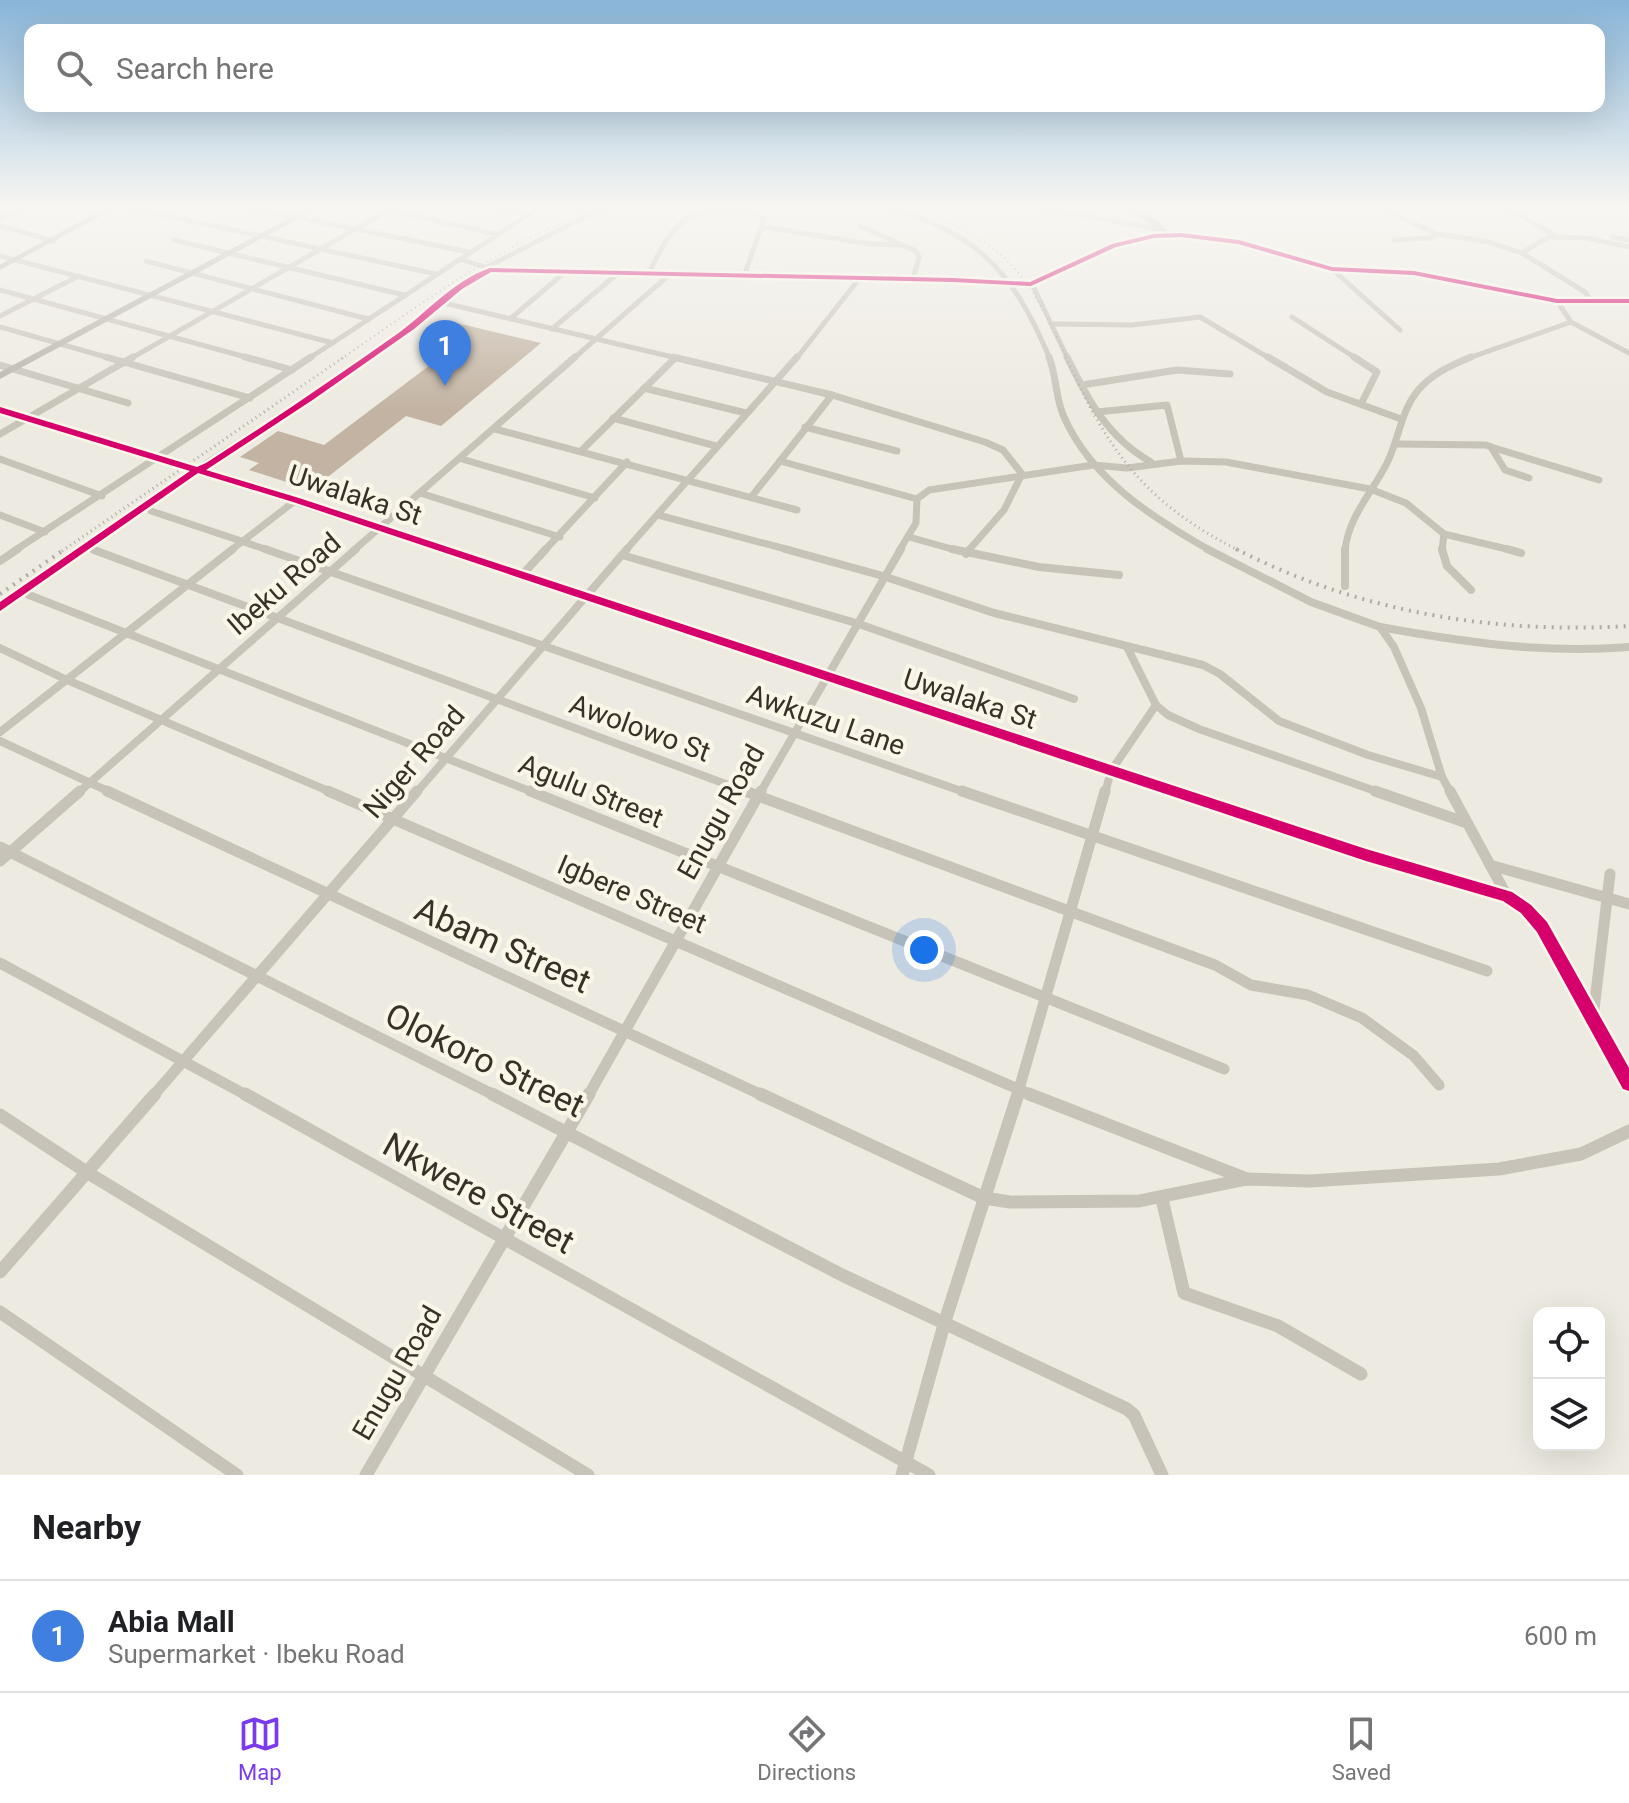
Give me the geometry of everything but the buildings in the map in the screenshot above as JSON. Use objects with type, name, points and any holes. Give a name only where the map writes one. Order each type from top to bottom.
[{"type":"street","points":[[71,274],[333,343]]},
{"type":"street","points":[[0,376],[191,274],[368,319]]},
{"type":"street","points":[[0,434],[276,274]]},
{"type":"street","points":[[316,274],[404,295]]},
{"type":"street","points":[[0,561],[158,460],[436,274]]},
{"type":"street","points":[[0,607],[316,394],[481,274]]},
{"type":"street","points":[[510,319],[563,274]]},
{"type":"street","points":[[608,274],[1031,282],[1056,274]]},
{"type":"street","points":[[552,329],[617,274]]},
{"type":"street","points":[[913,279],[914,274]]},
{"type":"street","points":[[1006,274],[1047,351],[1065,418],[1093,465],[1137,504],[1238,567],[1380,627],[1446,640],[1553,652],[1629,647]]},
{"type":"street","points":[[1337,274],[1400,330]]},
{"type":"street","points":[[1418,274],[1557,301],[1629,301]]},
{"type":"street","points":[[1556,274],[1585,292],[1592,302]]},
{"type":"street","name":"Ibeku Road","points":[[3,854],[162,721],[669,275]]},
{"type":"street","points":[[0,316],[80,276]]},
{"type":"street","name":"Niger Road","points":[[0,1272],[395,820],[716,446],[778,382],[859,279]]},
{"type":"street","points":[[1031,282],[1097,412],[1129,452],[1154,463]]},
{"type":"street","points":[[0,290],[292,370]]},
{"type":"street","points":[[1557,301],[1571,322],[1629,353]]},
{"type":"street","points":[[444,303],[832,395],[985,442],[1003,450],[1022,474]]},
{"type":"street","points":[[1054,324],[1132,325],[1197,316],[1327,392],[1401,419]]},
{"type":"street","points":[[1292,317],[1377,372],[1361,404]]},
{"type":"street","points":[[1345,586],[1346,543],[1363,498],[1396,444],[1401,419],[1413,395],[1439,373],[1489,349],[1571,322]]},
{"type":"street","points":[[0,327],[250,398]]},
{"type":"street","points":[[582,450],[674,359]]},
{"type":"street","points":[[0,365],[128,403]]},
{"type":"street","points":[[1082,385],[1153,373],[1216,370],[1230,374]]},
{"type":"street","points":[[644,388],[746,413]]},
{"type":"street","points":[[752,496],[832,395]]},
{"type":"street","points":[[1097,412],[1167,405],[1181,461]]},
{"type":"street","points":[[0,410],[158,460],[203,469]]},
{"type":"street","points":[[613,418],[716,446]]},
{"type":"street","points":[[805,427],[897,451]]},
{"type":"street","points":[[495,429],[797,510]]},
{"type":"street","points":[[1396,444],[1436,447],[1479,444],[1599,480]]},
{"type":"street","points":[[1491,447],[1505,470],[1529,478]]},
{"type":"street","points":[[0,459],[102,496]]},
{"type":"street","points":[[462,459],[595,498]]},
{"type":"street","points":[[780,461],[917,499],[929,490],[1093,465],[1127,468],[1181,461],[1226,462],[1370,489],[1406,503],[1444,534],[1521,553]]},
{"type":"street","points":[[521,576],[627,462]]},
{"type":"street","points":[[0,615],[151,511],[203,469]]},
{"type":"street","name":"Uwalaka St","points":[[203,469],[1366,855],[1507,896],[1526,909],[1542,927],[1629,1083]]},
{"type":"street","points":[[966,554],[1004,510],[1022,474]]},
{"type":"street","points":[[420,493],[560,537]]},
{"type":"street","name":"Enugu Road","points":[[366,1475],[568,1132],[793,733],[829,677],[856,623],[909,537],[916,523],[917,499]]},
{"type":"street","points":[[0,732],[296,500]]},
{"type":"street","name":"Awkuzu Lane","points":[[151,511],[545,644],[793,733],[1093,833],[1487,971]]},
{"type":"street","points":[[0,515],[45,532]]},
{"type":"street","points":[[658,515],[883,576],[994,613],[1128,649],[1203,665],[1220,674],[1279,721],[1368,755],[1442,777]]},
{"type":"street","points":[[1444,534],[1441,559],[1449,574],[1471,590]]},
{"type":"street","points":[[909,537],[966,554],[1047,571],[1119,575]]},
{"type":"street","name":"Awolowo St","points":[[94,550],[187,587],[1069,910],[1215,965],[1242,982],[1267,990],[1307,994],[1362,1017],[1422,1063],[1439,1085]]},
{"type":"street","points":[[622,555],[856,623],[1074,699]]},
{"type":"street","name":"Agulu Street","points":[[29,595],[448,758],[716,868],[1224,1069]]},
{"type":"street","points":[[1380,627],[1394,647],[1421,708],[1442,777],[1507,896]]},
{"type":"street","name":"Igbere Street","points":[[0,648],[67,680],[679,940],[1019,1090],[1247,1179]]},
{"type":"street","points":[[1128,649],[1156,705],[1168,715],[1199,729],[1467,823]]},
{"type":"street","points":[[904,1469],[945,1321],[1019,1090],[1111,771],[1156,705]]},
{"type":"street","name":"Abam Street","points":[[0,741],[984,1198],[1010,1202],[1162,1199],[1247,1179]]},
{"type":"street","name":"Olokoro Street","points":[[3,854],[568,1132],[844,1276],[1127,1409],[1134,1415],[1162,1475]]},
{"type":"street","points":[[1490,865],[1629,904]]},
{"type":"street","points":[[1593,1018],[1610,874]]},
{"type":"street","name":"Nkwere Street","points":[[0,963],[186,1061],[503,1238],[904,1469],[929,1475]]},
{"type":"street","points":[[0,1115],[88,1173],[588,1475]]},
{"type":"street","points":[[1247,1179],[1310,1181],[1499,1169],[1581,1154],[1629,1131]]},
{"type":"street","points":[[1162,1199],[1184,1293],[1278,1326],[1361,1374]]},
{"type":"street","points":[[0,1312],[237,1475]]},
{"type":"railway","points":[[341,359],[467,274]]},
{"type":"railway","points":[[1018,274],[1038,301],[1067,359]]},
{"type":"railway","points":[[62,551],[344,357]]},
{"type":"railway","points":[[1066,357],[1098,421],[1134,472],[1179,514],[1238,550]]},
{"type":"railway","points":[[0,594],[65,549]]},
{"type":"railway","points":[[1238,550],[1330,589],[1427,614],[1527,626],[1629,626]]},
{"type":"cycle path","points":[[0,607],[197,470],[311,398],[480,274]]},
{"type":"cycle path","points":[[667,274],[1031,284],[1053,274]]},
{"type":"cycle path","points":[[1418,274],[1557,301],[1629,301]]},
{"type":"cycle path","points":[[0,410],[296,500],[1366,855],[1507,896],[1526,909],[1542,927],[1629,1083]]},
{"type":"place","name":"Abia Mall","points":[[445,386]]}]
